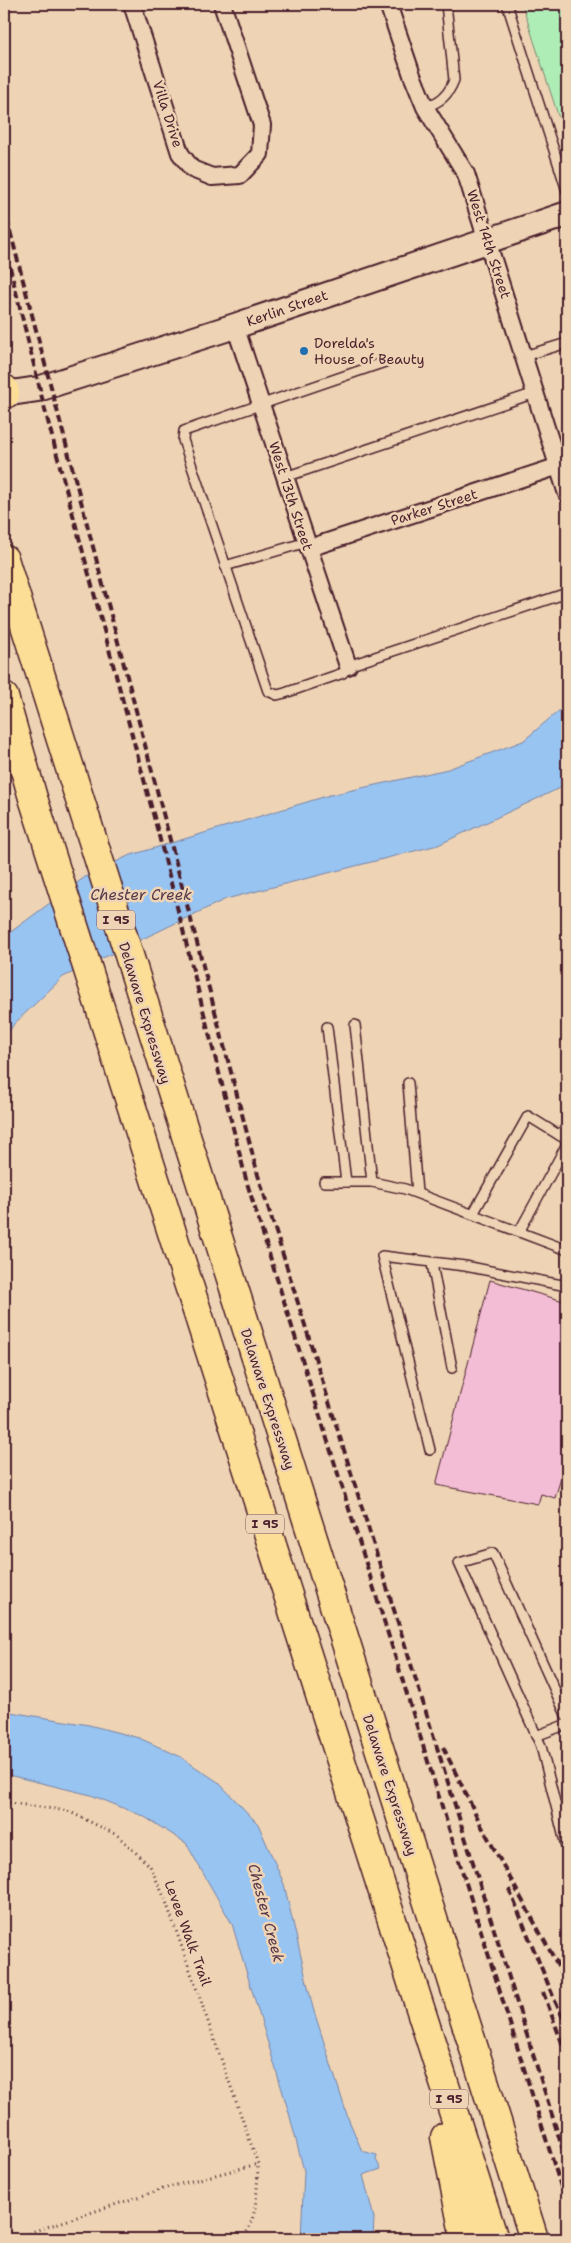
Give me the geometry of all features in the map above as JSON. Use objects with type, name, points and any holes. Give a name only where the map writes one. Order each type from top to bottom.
[{"type":"highway","name":"Delaware Expressway","points":[[4,559],[162,1066],[534,2239]]},
{"type":"highway","name":"I 95","points":[[4,697],[33,798],[494,2239]]},
{"type":"highway","points":[[404,1958],[445,2135],[465,2239]]},
{"type":"highway","points":[[504,2145],[546,2239]]},
{"type":"main road","name":"Kerlin Street","points":[[4,392],[38,389],[235,326],[567,214]]},
{"type":"street","name":"Villa Drive","points":[[132,4],[180,153],[192,169],[212,177],[226,177],[240,175],[260,154],[262,124],[222,4]]},
{"type":"street","name":"West 14th Street","points":[[388,4],[425,107],[466,174],[567,494]]},
{"type":"street","name":"West 13th Street","points":[[235,326],[348,666]]},
{"type":"street","name":"Parker Street","points":[[308,545],[559,466]]},
{"type":"lane","points":[[425,107],[439,102],[450,92],[454,80],[446,4]]},
{"type":"lane","points":[[507,4],[567,191]]},
{"type":"lane","points":[[524,356],[567,342]]},
{"type":"lane","points":[[385,362],[188,428],[182,435],[264,684],[272,694],[285,693],[343,673],[348,666],[567,593]]},
{"type":"lane","points":[[285,477],[535,393]]},
{"type":"lane","points":[[225,566],[308,545]]},
{"type":"lane","points":[[355,1026],[372,1182]]},
{"type":"lane","points":[[327,1027],[346,1182]]},
{"type":"lane","points":[[408,1083],[417,1193]]},
{"type":"lane","points":[[473,1214],[528,1116],[563,1137],[567,1126]]},
{"type":"lane","points":[[519,1232],[564,1159],[567,1144]]},
{"type":"lane","points":[[324,1182],[372,1182],[417,1193],[567,1250]]},
{"type":"lane","points":[[430,1450],[382,1256],[432,1264],[465,1266],[567,1286]]},
{"type":"lane","points":[[432,1264],[452,1368]]},
{"type":"lane","points":[[567,1717],[494,1553],[459,1563],[536,1736],[567,1850]]},
{"type":"lane","points":[[536,1736],[567,1724]]},
{"type":"path","name":"Levee Walk Trail","points":[[4,1802],[68,1811],[117,1835],[150,1866],[165,1899],[258,2164],[257,2199],[247,2233],[242,2239]]},
{"type":"path","points":[[10,2239],[169,2187],[258,2164]]},
{"type":"green space","points":[[522,4],[567,4],[567,143]]},
{"type":"water","name":"Chester Creek","points":[[567,704],[567,784],[438,845],[226,899],[63,977],[14,1024],[4,1039],[4,937],[85,877],[128,856],[330,795],[448,769],[523,741]]},
{"type":"water","name":"Chester Creek","points":[[4,1711],[89,1725],[139,1738],[179,1756],[218,1782],[258,1824],[284,1884],[313,2008],[348,2118],[362,2151],[377,2155],[376,2160],[381,2169],[363,2175],[374,2218],[373,2239],[301,2239],[304,2171],[289,2113],[232,1924],[186,1843],[143,1816],[91,1795],[4,1774]]},
{"type":"building","points":[[490,1280],[567,1302],[567,1458],[555,1498],[541,1494],[538,1504],[436,1485]]},
{"type":"railway","points":[[4,208],[258,1175],[567,2163]]},
{"type":"railway","points":[[4,243],[46,414],[158,832],[247,1183],[567,2206]]},
{"type":"railway","points":[[443,1747],[481,1825],[567,1982]]},
{"type":"railway","points":[[509,1889],[567,2026]]},
{"type":"railway","points":[[543,1992],[567,2056]]},
{"type":"place","name":"Dorelda's House of Beauty","points":[[304,351]]}]
